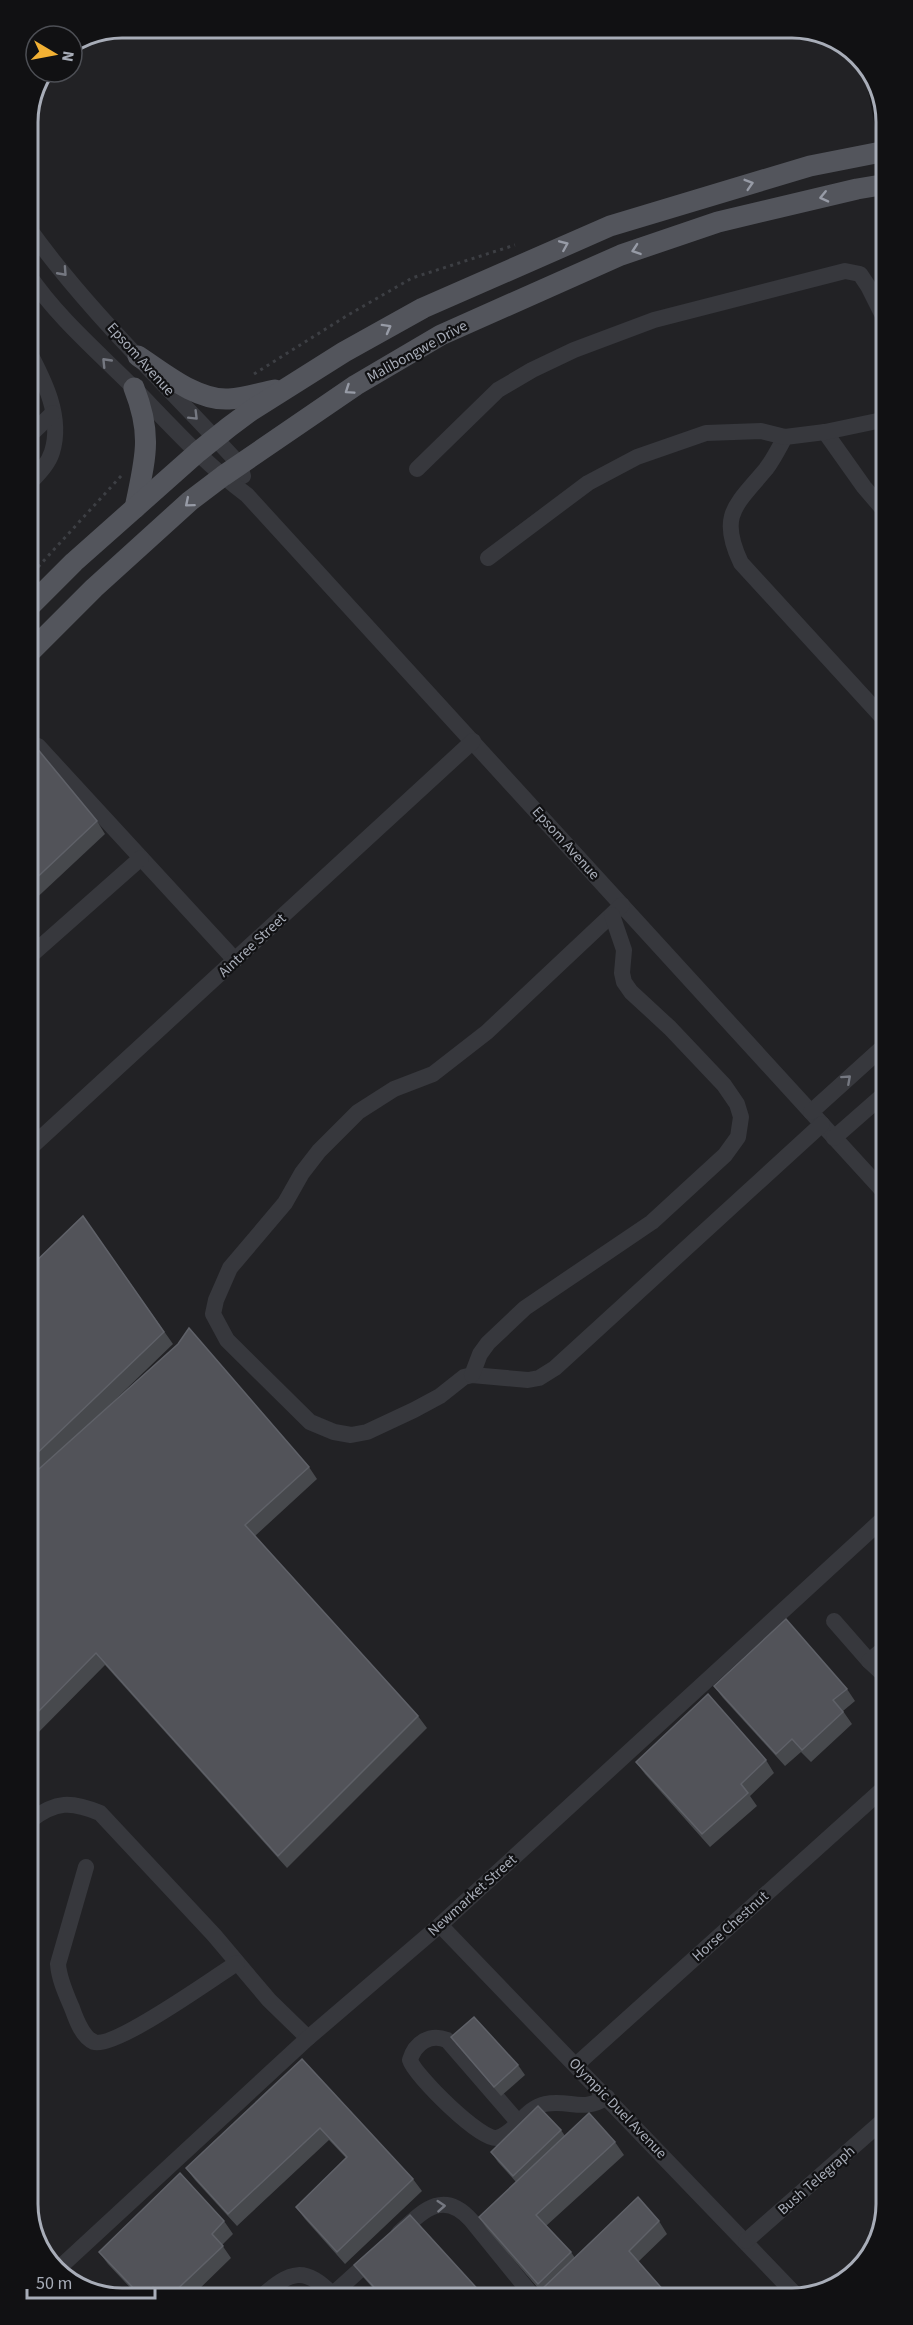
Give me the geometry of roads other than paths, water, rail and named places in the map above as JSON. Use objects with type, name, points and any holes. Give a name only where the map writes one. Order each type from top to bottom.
[{"type":"main road","points":[[38,598],[74,562],[215,438],[286,388],[344,352],[423,308],[610,226],[810,166],[876,153]]},
{"type":"main road","name":"Malibongwe Drive","points":[[38,644],[103,580],[190,501],[231,470],[356,385],[441,335],[621,255],[718,222],[876,186]]},
{"type":"main road","points":[[138,356],[195,392],[215,398],[228,399],[286,388]]},
{"type":"main road","points":[[134,388],[143,411],[147,448],[135,508]]},
{"type":"street","name":"Epsom Avenue","points":[[38,241],[53,262],[215,438],[247,495],[473,741],[617,910],[876,1183]]},
{"type":"street","points":[[417,469],[498,390],[532,370],[574,350],[634,327],[845,271],[860,274],[876,302]]},
{"type":"street","name":"Epsom Avenue","points":[[38,289],[44,298],[157,414],[198,452],[231,470]]},
{"type":"street","points":[[38,371],[51,398],[54,431],[52,451],[44,468],[38,474]]},
{"type":"street","points":[[38,427],[53,413]]},
{"type":"street","points":[[488,558],[588,483],[637,457],[706,433],[761,431],[785,437],[825,432],[876,421]]},
{"type":"street","points":[[825,432],[876,501]]},
{"type":"street","points":[[785,437],[768,467],[736,503],[729,534],[733,547],[741,563],[876,710]]},
{"type":"street","name":"Aintree Street","points":[[38,1136],[235,960],[473,741]]},
{"type":"street","points":[[38,746],[235,960]]},
{"type":"street","points":[[38,949],[141,858]]},
{"type":"street","points":[[617,910],[487,1032],[433,1074],[394,1089],[357,1112],[319,1151],[302,1173],[285,1203],[230,1268],[216,1300],[213,1314],[227,1340],[310,1422],[334,1432],[351,1435],[367,1432],[440,1396],[464,1377],[472,1375],[528,1380],[539,1378],[555,1368],[816,1118],[876,1054]]},
{"type":"street","points":[[472,1375],[480,1354],[488,1342],[525,1308],[652,1222],[724,1155],[738,1137],[742,1125],[737,1104],[724,1084],[670,1028],[631,992],[624,982],[622,973],[624,950],[617,910]]},
{"type":"street","points":[[834,1138],[876,1102]]},
{"type":"street","name":"Newmarket Street","points":[[63,2264],[308,2038],[440,1925],[876,1525]]},
{"type":"street","points":[[834,1621],[876,1668]]},
{"type":"street","points":[[869,1661],[876,1655]]},
{"type":"street","name":"Horse Chestnut","points":[[576,2065],[876,1795]]},
{"type":"street","points":[[38,1814],[46,1808],[66,1804],[83,1806],[100,1813],[268,2000],[308,2038]]},
{"type":"street","points":[[86,1867],[58,1964],[59,1974],[75,2018],[88,2038],[95,2042],[104,2042],[140,2026],[237,1963]]},
{"type":"street","name":"Olympic Duel Avenue","points":[[440,1925],[789,2288]]},
{"type":"street","points":[[518,2122],[447,2040],[427,2038],[415,2048],[410,2060],[416,2072],[453,2109],[484,2135],[492,2138],[498,2138],[518,2122],[533,2108],[544,2104],[556,2102],[583,2106],[596,2104],[607,2097]]},
{"type":"street","name":"Bush Telegraph","points":[[746,2241],[876,2127]]},
{"type":"street","points":[[342,2287],[426,2209],[441,2204],[465,2213],[526,2288]]},
{"type":"street","points":[[272,2287],[291,2275],[305,2276],[320,2281],[325,2287]]}]
